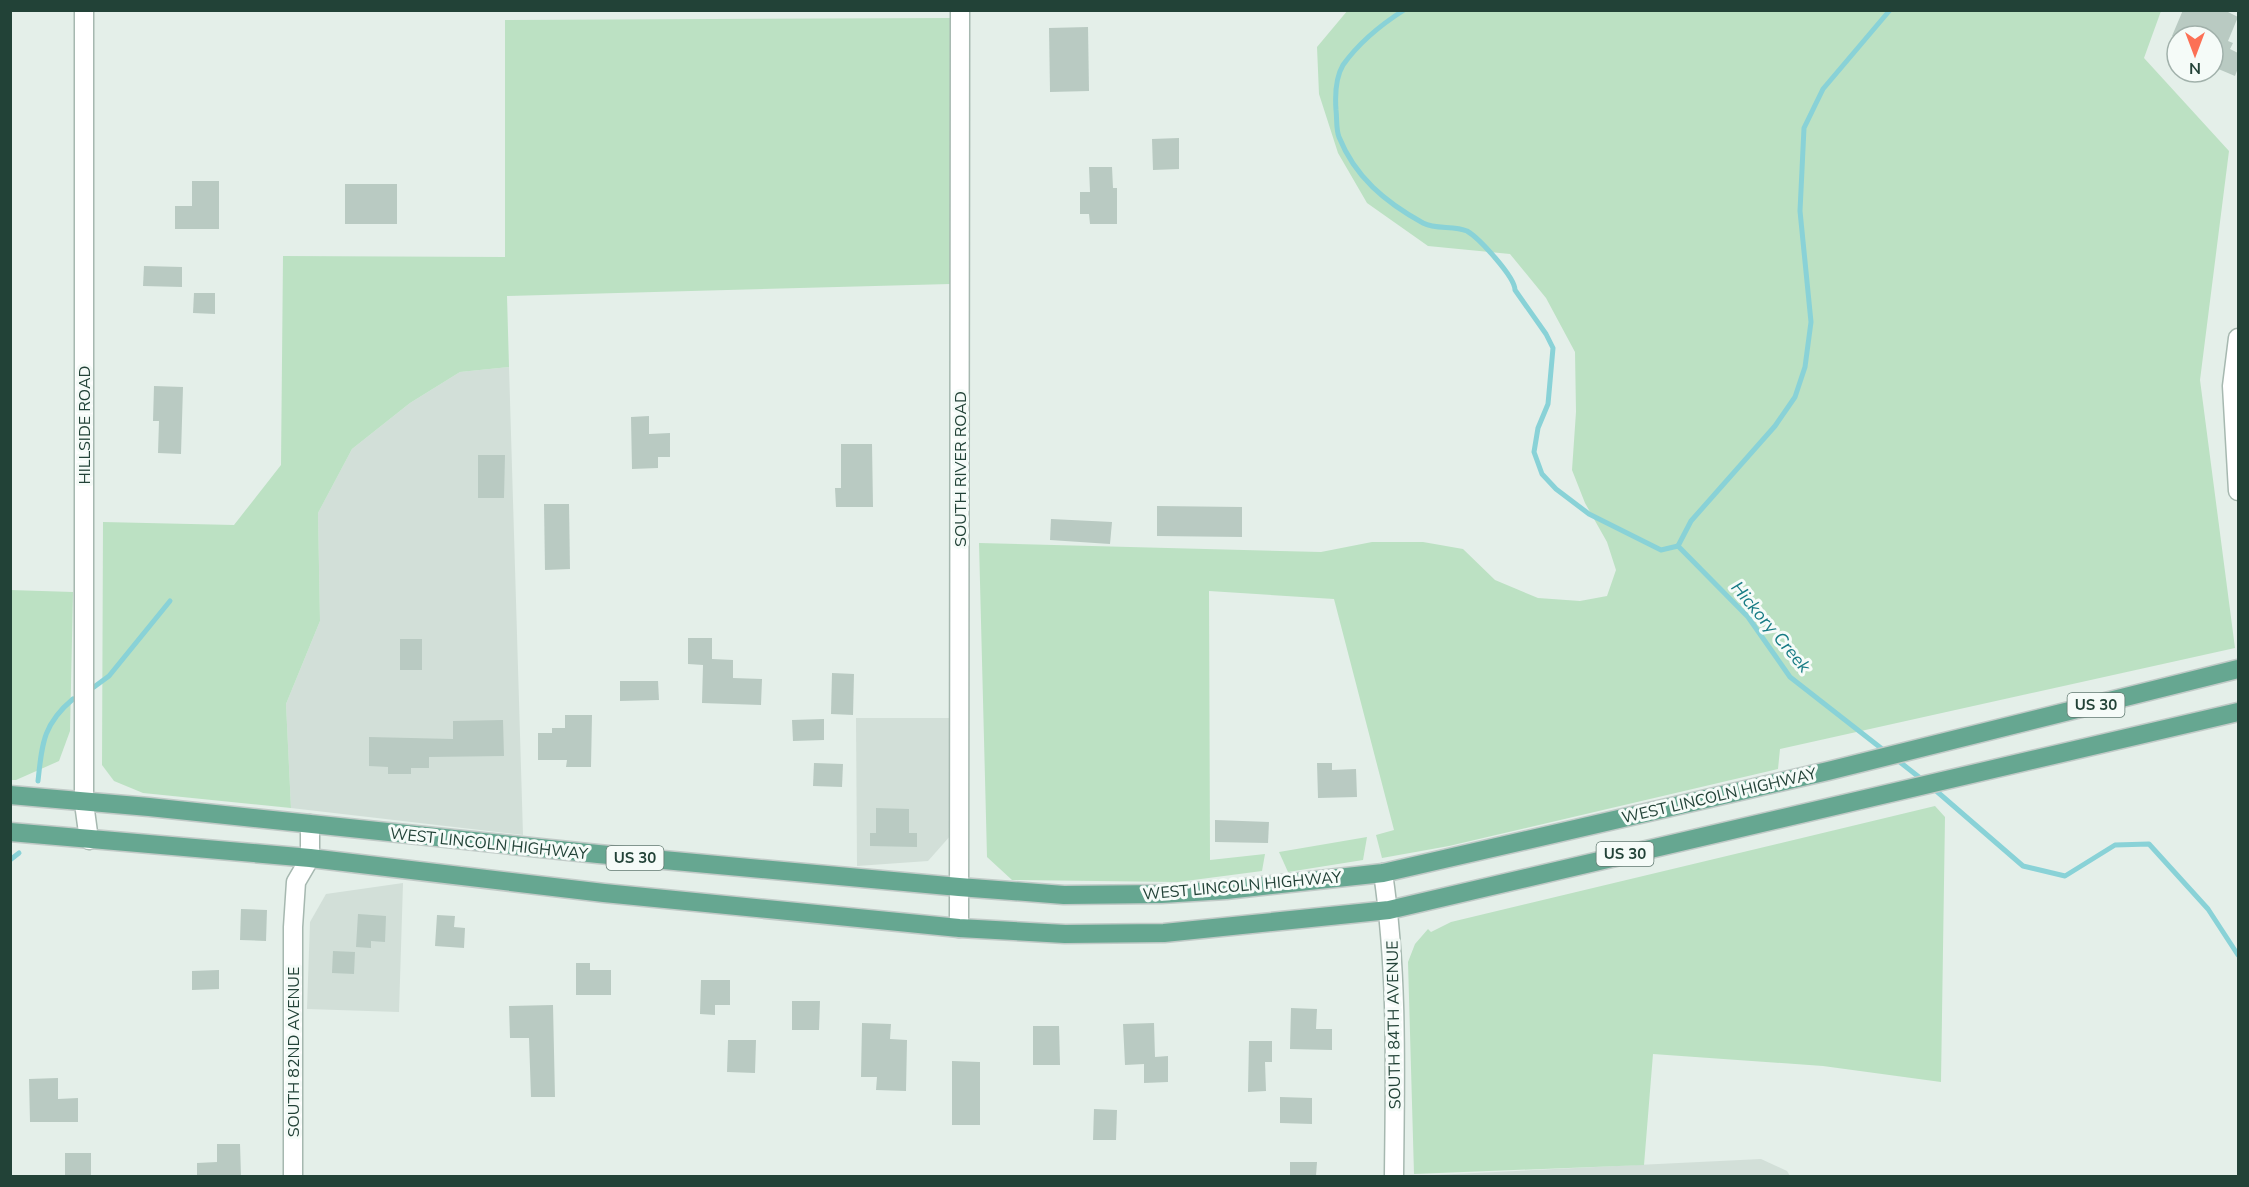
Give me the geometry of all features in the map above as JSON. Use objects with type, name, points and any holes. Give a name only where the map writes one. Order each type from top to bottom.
[{"type":"main road","name":"WEST LINCOLN HIGHWAY","points":[[10,795],[149,807],[598,854],[959,887],[1064,895],[1161,894],[1383,873],[1828,771],[2238,669]]},
{"type":"main road","name":"US 30","points":[[10,832],[310,858],[604,893],[959,928],[1065,934],[1164,933],[1389,910],[2238,712]]},
{"type":"street","name":"HILLSIDE ROAD","points":[[84,10],[84,803],[89,840]]},
{"type":"street","name":"SOUTH RIVER ROAD","points":[[959,928],[960,10]]},
{"type":"street","points":[[2238,338],[2232,386],[2232,428],[2238,491]]},
{"type":"street","points":[[310,824],[310,858]]},
{"type":"street","name":"SOUTH 82ND AVENUE","points":[[293,1176],[293,927],[296,882],[310,858]]},
{"type":"street","name":"SOUTH 84TH AVENUE","points":[[1383,873],[1389,910],[1395,999],[1394,1176]]},
{"type":"shaded area","points":[[509,367],[523,835],[291,808],[286,704],[320,621],[318,513],[352,449],[410,403],[460,372]]},
{"type":"shaded area","points":[[856,718],[954,718],[951,835],[928,861],[857,866]]},
{"type":"shaded area","points":[[403,883],[399,1012],[307,1009],[310,922],[326,894]]},
{"type":"shaded area","points":[[1761,1159],[1787,1171],[1790,1176],[1414,1176]]},
{"type":"green space","points":[[1348,10],[2161,11],[2144,58],[2165,81],[2165,84],[2168,84],[2229,151],[2200,380],[2235,648],[1780,749],[1778,769],[1449,846],[1382,858],[1376,835],[1394,830],[1334,599],[1209,591],[1210,860],[1265,854],[1262,871],[1178,882],[1012,880],[987,857],[979,543],[1321,552],[1372,542],[1423,542],[1463,549],[1495,580],[1538,598],[1580,601],[1607,596],[1616,570],[1607,542],[1585,503],[1572,470],[1576,412],[1575,352],[1546,298],[1510,254],[1428,246],[1367,203],[1338,153],[1319,94],[1317,47]]},
{"type":"green space","points":[[950,18],[950,284],[507,296],[509,367],[460,372],[410,403],[352,449],[318,513],[320,621],[286,704],[291,808],[143,793],[114,781],[102,765],[103,522],[234,525],[281,465],[283,256],[505,257],[505,20]]},
{"type":"green space","points":[[10,590],[73,592],[70,731],[59,761],[16,780],[10,780]]},
{"type":"green space","points":[[1935,806],[1945,817],[1941,1082],[1823,1066],[1653,1054],[1644,1165],[1414,1174],[1408,962],[1415,944],[1428,929],[1431,932],[1451,922]]},
{"type":"green space","points":[[1367,837],[1363,860],[1288,872],[1279,852]]},
{"type":"building","points":[[2183,10],[2224,10],[2238,17],[2228,41],[2233,43],[2230,49],[2238,53],[2238,68],[2235,76],[2225,72],[2225,24],[2177,24]]},
{"type":"building","points":[[1088,27],[1089,91],[1050,92],[1049,28]]},
{"type":"building","points":[[1179,138],[1179,169],[1153,170],[1152,139]]},
{"type":"building","points":[[1089,167],[1112,167],[1113,188],[1117,188],[1117,224],[1090,224],[1089,214],[1080,214],[1080,192],[1090,192]]},
{"type":"building","points":[[192,181],[219,181],[219,229],[175,229],[175,206],[192,206]]},
{"type":"building","points":[[345,184],[397,184],[397,224],[345,224]]},
{"type":"building","points":[[144,266],[182,267],[182,287],[143,286]]},
{"type":"building","points":[[194,293],[215,293],[215,314],[193,313]]},
{"type":"building","points":[[154,386],[183,387],[181,454],[158,453],[159,421],[153,421]]},
{"type":"building","points":[[649,416],[649,434],[670,433],[670,457],[658,457],[658,468],[632,469],[631,417]]},
{"type":"building","points":[[841,444],[872,444],[873,507],[836,507],[835,488],[841,488]]},
{"type":"building","points":[[478,455],[505,455],[504,498],[478,498]]},
{"type":"building","points":[[544,504],[569,504],[570,569],[545,570]]},
{"type":"building","points":[[1157,506],[1242,507],[1242,537],[1157,536]]},
{"type":"building","points":[[1051,519],[1112,522],[1110,544],[1050,540]]},
{"type":"building","points":[[688,638],[712,638],[712,659],[733,660],[733,678],[762,679],[761,705],[702,703],[703,665],[688,664]]},
{"type":"building","points":[[400,639],[422,639],[422,670],[400,670]]},
{"type":"building","points":[[832,673],[854,674],[853,715],[831,714]]},
{"type":"building","points":[[620,681],[658,681],[659,700],[620,701]]},
{"type":"building","points":[[565,715],[592,715],[591,767],[566,767],[567,760],[538,760],[538,733],[552,733],[552,728],[565,728]]},
{"type":"building","points":[[824,719],[824,740],[793,741],[792,720]]},
{"type":"building","points":[[503,720],[504,756],[429,757],[429,768],[411,768],[411,774],[388,774],[388,767],[369,766],[369,737],[453,739],[453,721]]},
{"type":"building","points":[[814,763],[843,764],[842,787],[813,786]]},
{"type":"building","points":[[1317,763],[1332,763],[1332,770],[1356,769],[1357,797],[1318,798]]},
{"type":"building","points":[[876,808],[909,809],[909,833],[917,833],[917,847],[870,846],[870,833],[876,833]]},
{"type":"building","points":[[1215,820],[1269,822],[1268,843],[1215,842]]},
{"type":"building","points":[[241,909],[267,910],[266,941],[240,940]]},
{"type":"building","points":[[358,914],[386,916],[385,942],[371,941],[371,948],[356,947]]},
{"type":"building","points":[[437,915],[455,916],[454,927],[465,928],[464,948],[435,946]]},
{"type":"building","points":[[333,951],[355,952],[354,974],[332,973]]},
{"type":"building","points":[[576,963],[590,963],[590,970],[611,970],[611,995],[576,995]]},
{"type":"building","points":[[219,970],[219,989],[192,990],[192,971]]},
{"type":"building","points":[[701,980],[730,980],[730,1005],[715,1005],[715,1015],[700,1014]]},
{"type":"building","points":[[792,1001],[820,1001],[819,1030],[792,1030]]},
{"type":"building","points":[[553,1005],[555,1097],[531,1097],[529,1038],[510,1038],[509,1006]]},
{"type":"building","points":[[1291,1008],[1317,1009],[1316,1029],[1332,1029],[1332,1050],[1290,1049]]},
{"type":"building","points":[[862,1023],[891,1024],[890,1039],[907,1040],[906,1091],[876,1090],[877,1077],[861,1077]]},
{"type":"building","points":[[1154,1023],[1155,1057],[1168,1056],[1168,1082],[1144,1083],[1144,1064],[1125,1065],[1123,1024]]},
{"type":"building","points":[[1033,1026],[1059,1026],[1060,1065],[1033,1065]]},
{"type":"building","points":[[728,1040],[756,1040],[755,1073],[727,1072]]},
{"type":"building","points":[[1249,1041],[1272,1041],[1272,1062],[1265,1062],[1266,1091],[1248,1092]]},
{"type":"building","points":[[952,1061],[980,1062],[980,1125],[952,1125]]},
{"type":"building","points":[[58,1078],[58,1099],[78,1098],[78,1122],[30,1122],[29,1079]]},
{"type":"building","points":[[1280,1097],[1312,1098],[1312,1124],[1280,1123]]},
{"type":"building","points":[[1094,1109],[1117,1110],[1116,1140],[1093,1140]]},
{"type":"building","points":[[217,1144],[240,1144],[241,1176],[197,1176],[197,1163],[217,1162]]},
{"type":"building","points":[[65,1153],[91,1153],[91,1176],[65,1176]]},
{"type":"building","points":[[1290,1162],[1317,1162],[1316,1176],[1290,1176]]},
{"type":"waterway","name":"Hickory Creek","points":[[1404,10],[1363,42],[1343,65],[1337,81],[1336,105],[1338,134],[1346,151],[1363,176],[1396,206],[1423,223],[1462,229],[1480,241],[1503,267],[1515,290],[1546,334],[1553,348],[1548,404],[1538,428],[1534,452],[1542,474],[1556,489],[1589,514],[1661,550],[1678,546]]},
{"type":"waterway","points":[[1678,546],[1691,521],[1775,426],[1795,397],[1805,367],[1811,322],[1800,211],[1804,128],[1823,89],[1890,10]]},
{"type":"waterway","name":"Hickory Creek","points":[[1678,546],[1748,617],[1790,677],[1886,752]]},
{"type":"waterway","points":[[94,687],[109,676],[170,601]]},
{"type":"waterway","points":[[38,781],[43,745],[50,726],[55,717],[73,699]]},
{"type":"waterway","name":"Hickory Creek","points":[[1896,759],[1924,781]]},
{"type":"waterway","name":"Hickory Creek","points":[[1934,789],[2023,866],[2065,876],[2115,845],[2149,844],[2208,909],[2238,955]]},
{"type":"waterway","points":[[10,860],[19,853]]}]
